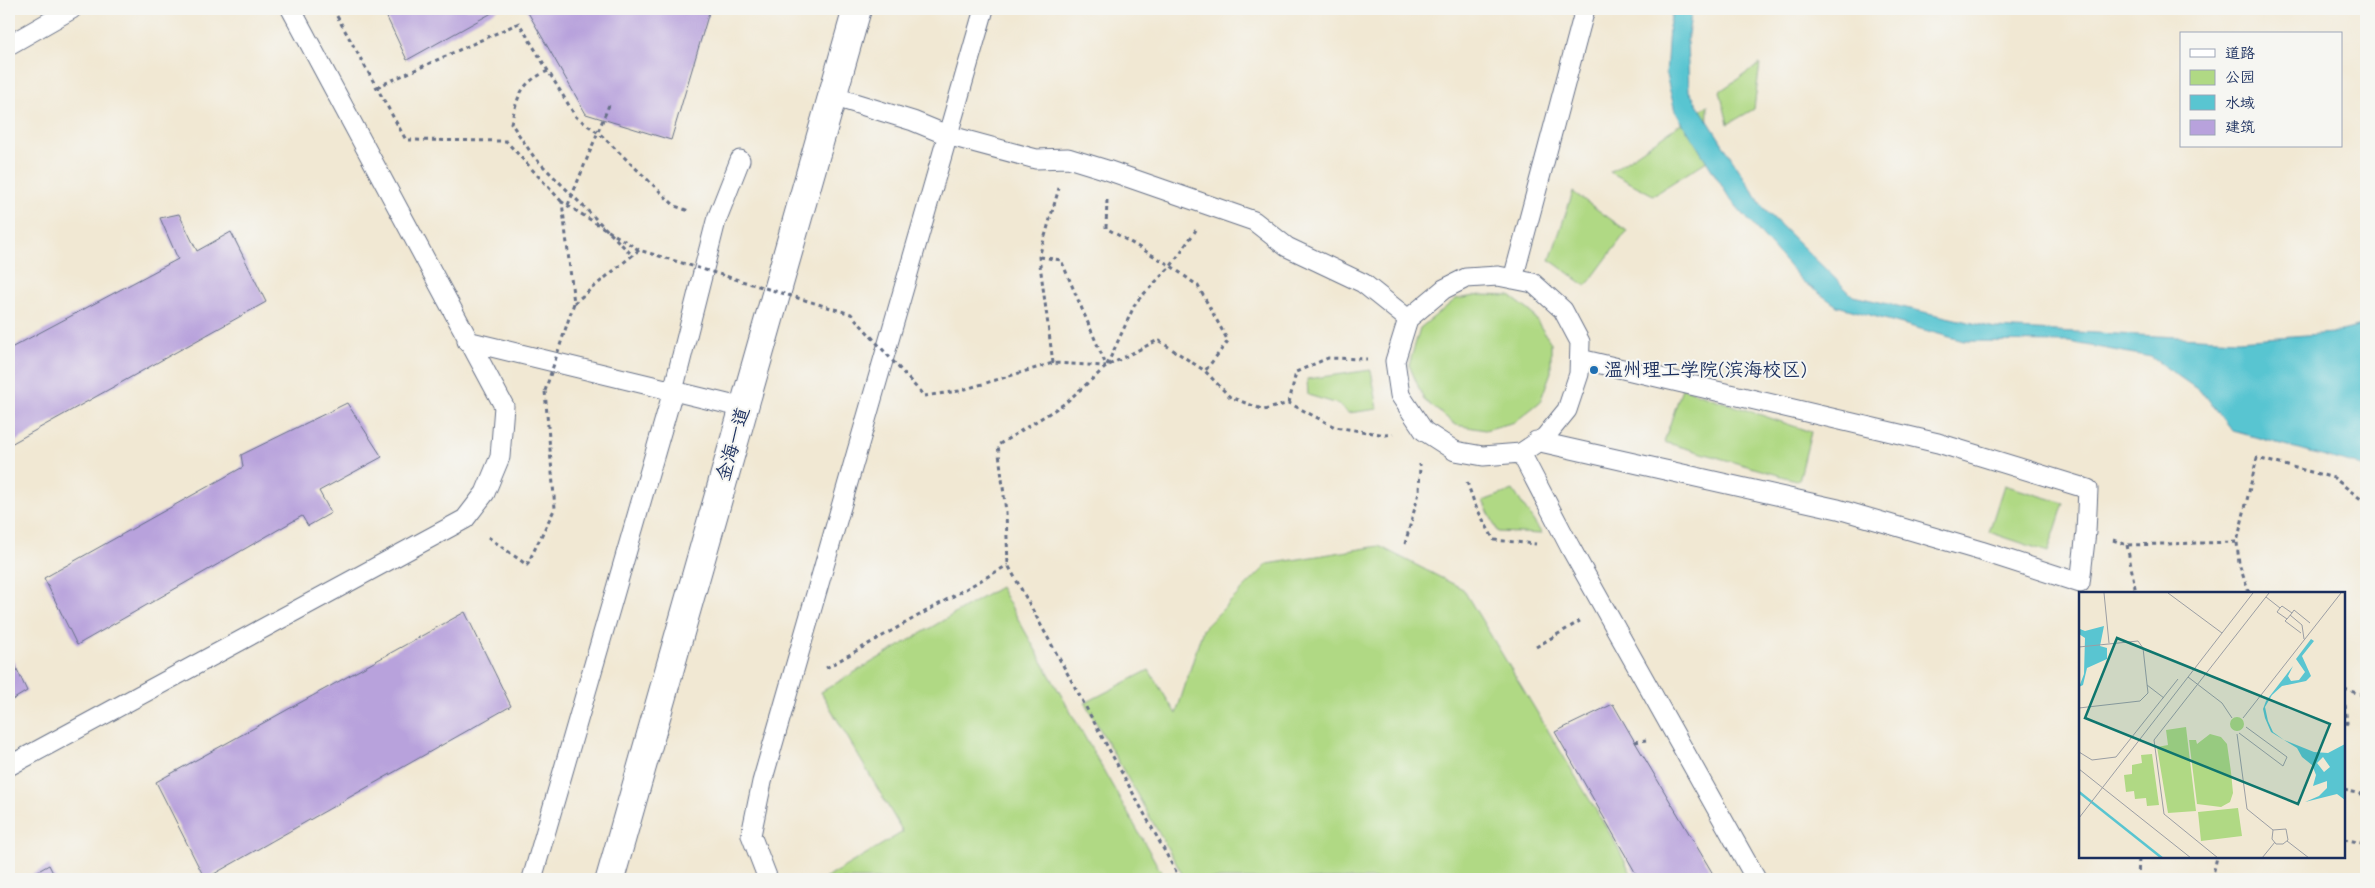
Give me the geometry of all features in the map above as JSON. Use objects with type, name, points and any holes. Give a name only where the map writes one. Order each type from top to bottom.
[{"type":"street","name":"金海一道","points":[[610,879],[857,9]]},
{"type":"lane","points":[[9,45],[72,9]]},
{"type":"lane","points":[[9,766],[465,519],[485,493],[500,457],[504,406],[291,9]]},
{"type":"lane","points":[[768,879],[751,835],[762,782],[984,9]]},
{"type":"lane","points":[[1512,279],[1585,9]]},
{"type":"lane","points":[[832,96],[913,121],[947,135],[1036,159],[1068,158],[1226,210],[1254,221],[1287,247],[1363,283],[1408,319]]},
{"type":"lane","points":[[532,879],[673,391],[716,221],[740,160]]},
{"type":"lane","points":[[1498,276],[1512,279],[1534,283],[1563,310],[1580,342],[1579,374],[1566,410],[1544,437],[1521,453],[1483,456],[1455,451],[1424,431],[1400,395],[1395,361],[1408,319],[1444,289],[1466,278],[1498,276]]},
{"type":"lane","points":[[468,340],[744,408]]},
{"type":"lane","points":[[1536,441],[1838,508],[2080,583],[2086,532],[2088,489],[1938,443],[1580,359]]},
{"type":"lane","points":[[1521,453],[1570,547],[1756,879]]},
{"type":"path","points":[[333,9],[406,140],[506,141],[562,202],[639,250],[852,314],[924,396],[959,391],[1054,363],[1107,366]]},
{"type":"path","points":[[377,87],[519,22],[576,117],[600,134],[675,206],[716,221]]},
{"type":"path","points":[[548,71],[533,77],[518,95],[511,123],[534,157],[633,256]]},
{"type":"path","points":[[568,205],[609,105]]},
{"type":"path","points":[[1054,363],[1039,257],[1068,158]]},
{"type":"path","points":[[1107,170],[1106,228],[1170,266],[1198,286],[1228,341],[1205,371]]},
{"type":"path","points":[[465,519],[527,565],[555,508],[545,391],[574,303],[562,202]]},
{"type":"path","points":[[1107,366],[1136,302],[1170,266],[1198,228],[1226,210]]},
{"type":"path","points":[[574,303],[639,250]]},
{"type":"path","points":[[1039,257],[1061,260],[1107,366]]},
{"type":"path","points":[[1180,879],[1008,565],[1006,512],[998,444],[1064,404],[1107,366],[1158,340],[1205,371],[1230,397],[1264,410],[1289,403],[1335,427],[1386,436],[1420,426],[1419,493],[1404,544]]},
{"type":"path","points":[[1289,403],[1296,372],[1328,358],[1395,361]]},
{"type":"path","points":[[1455,451],[1475,505],[1494,540],[1570,547]]},
{"type":"path","points":[[2248,592],[2239,564],[2237,542],[2258,458],[2334,478],[2366,503]]},
{"type":"path","points":[[2136,592],[2127,545],[2237,542]]},
{"type":"path","points":[[788,690],[1008,565]]},
{"type":"path","points":[[1536,647],[1604,607]]},
{"type":"path","points":[[2345,689],[2366,696]]},
{"type":"path","points":[[2345,705],[2347,722],[2345,725]]},
{"type":"path","points":[[2345,790],[2366,795]]},
{"type":"path","points":[[2345,839],[2366,844]]},
{"type":"path","points":[[2138,879],[2139,858]]},
{"type":"path","points":[[2212,879],[2218,858]]},
{"type":"green space","points":[[1760,64],[1754,109],[1728,124],[1720,91]]},
{"type":"green space","points":[[1708,105],[1707,161],[1653,195],[1610,172]]},
{"type":"green space","points":[[1573,192],[1627,231],[1586,286],[1550,260]]},
{"type":"green space","points":[[1481,295],[1510,296],[1531,312],[1551,343],[1551,372],[1540,402],[1515,422],[1485,430],[1456,425],[1424,400],[1409,365],[1420,328],[1456,299]]},
{"type":"green space","points":[[1371,370],[1378,409],[1348,413],[1338,404],[1308,395],[1307,379]]},
{"type":"green space","points":[[1682,388],[1811,432],[1799,481],[1664,442]]},
{"type":"green space","points":[[2004,485],[2064,503],[2048,552],[1989,532]]},
{"type":"green space","points":[[1513,490],[1542,534],[1498,532],[1483,501]]},
{"type":"green space","points":[[1379,546],[1463,589],[1615,842],[1634,879],[1185,879],[1085,703],[1149,670],[1176,714],[1203,629],[1268,564]]},
{"type":"green space","points":[[1000,587],[1165,879],[824,879],[903,832],[821,692]]},
{"type":"water","points":[[1673,9],[1692,9],[1687,41],[1689,91],[1764,209],[1853,296],[1995,328],[2238,340],[2333,333],[2366,325],[2366,472],[2361,466],[2233,431],[2204,394],[2151,357],[2069,342],[1964,341],[1837,306],[1802,281],[1730,199],[1675,111],[1666,75],[1669,27]]},
{"type":"building","points":[[383,9],[499,9],[407,60]]},
{"type":"building","points":[[526,9],[710,9],[671,140],[586,114]]},
{"type":"building","points":[[179,214],[197,251],[231,232],[266,302],[9,445],[9,349],[178,259],[160,218]]},
{"type":"building","points":[[347,403],[382,457],[319,491],[331,513],[308,526],[302,516],[77,645],[44,578],[243,467],[241,455]]},
{"type":"building","points":[[465,612],[511,706],[205,879],[156,782]]},
{"type":"building","points":[[9,652],[27,691],[9,702]]},
{"type":"building","points":[[1613,704],[1716,879],[1639,879],[1555,732]]},
{"type":"building","points":[[49,865],[56,879],[24,879]]},
{"type":"place","name":"温州理工学院(滨海校区)","points":[[1594,370]]}]
